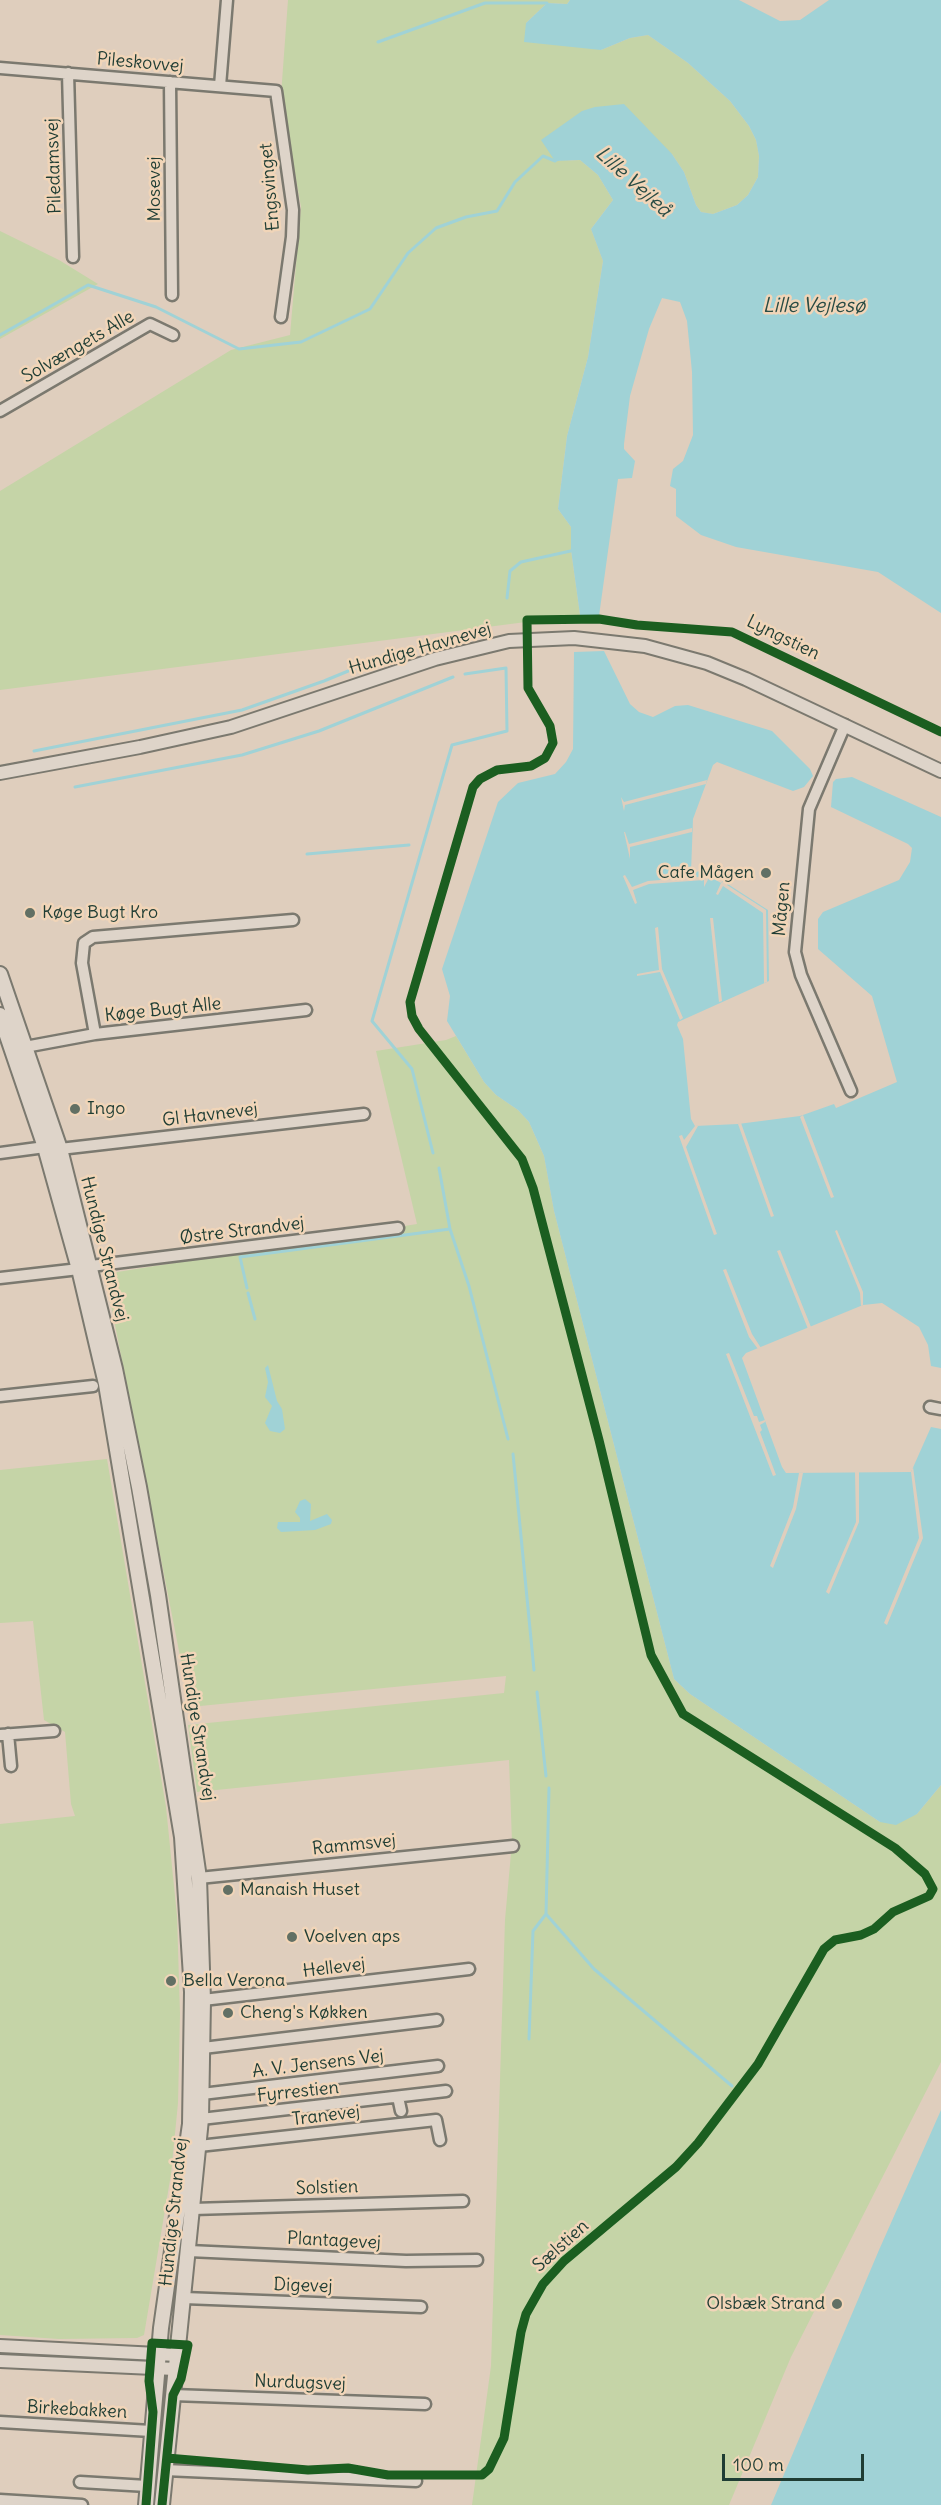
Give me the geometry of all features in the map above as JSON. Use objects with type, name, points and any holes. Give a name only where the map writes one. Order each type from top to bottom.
[{"type":"main road","name":"Hundige Strandvej","points":[[0,974],[60,1149],[106,1384],[182,1837],[192,1992],[190,2124],[158,2354],[146,2505]]},
{"type":"main road","name":"Hundige Strandvej","points":[[0,1015],[85,1268],[115,1369],[149,1541],[199,1878],[204,2048],[201,2119],[162,2505]]},
{"type":"street","points":[[219,86],[227,0]]},
{"type":"street","name":"Pileskovvej","points":[[0,68],[276,91]]},
{"type":"street","name":"Piledamsvej","points":[[68,73],[73,257]]},
{"type":"street","name":"Mosevej","points":[[170,82],[172,295]]},
{"type":"street","name":"Engsvinget","points":[[276,91],[293,210],[292,237],[281,317]]},
{"type":"street","name":"Solvængets Alle","points":[[0,411],[150,324],[173,335]]},
{"type":"street","name":"Hundige Havnevej","points":[[0,773],[140,747],[231,726],[435,659],[509,641],[542,638],[607,640],[645,646],[707,663],[941,771]]},
{"type":"street","name":"Mågen","points":[[845,725],[809,809],[795,952],[801,975],[851,1092]]},
{"type":"street","points":[[95,1034],[82,963],[84,944],[93,938],[293,920]]},
{"type":"street","name":"Køge Bugt Alle","points":[[25,1047],[95,1034],[306,1010]]},
{"type":"street","name":"Gl Havnevej","points":[[60,1149],[364,1114]]},
{"type":"street","points":[[0,1153],[45,1147]]},
{"type":"street","name":"Østre Strandvej","points":[[0,1278],[398,1228]]},
{"type":"street","points":[[0,1396],[93,1386]]},
{"type":"street","points":[[11,1766],[4,1735],[54,1731]]},
{"type":"street","name":"Rammsvej","points":[[199,1878],[513,1846]]},
{"type":"street","name":"Hellevej","points":[[203,2000],[469,1969]]},
{"type":"street","points":[[204,2048],[437,2020]]},
{"type":"street","name":"A. V. Jensens Vej","points":[[202,2094],[438,2066]]},
{"type":"street","name":"Fyrrestien","points":[[201,2119],[446,2091]]},
{"type":"street","points":[[398,2097],[401,2111]]},
{"type":"street","name":"Tranevej","points":[[199,2146],[436,2120],[440,2140]]},
{"type":"street","name":"Solstien","points":[[193,2209],[463,2201]]},
{"type":"street","name":"Plantagevej","points":[[189,2251],[406,2261],[477,2260]]},
{"type":"street","name":"Digevej","points":[[184,2298],[421,2307]]},
{"type":"street","points":[[0,2346],[177,2355]]},
{"type":"street","points":[[0,2361],[175,2369]]},
{"type":"street","name":"Nurdugsvej","points":[[173,2395],[425,2404]]},
{"type":"street","name":"Birkebakken","points":[[0,2422],[151,2431]]},
{"type":"street","points":[[165,2470],[416,2481]]},
{"type":"street","points":[[80,2482],[147,2486]]},
{"type":"street","points":[[0,2500],[82,2505]]},
{"type":"green space","points":[[288,0],[570,0],[567,4],[547,3],[526,23],[601,50],[630,38],[648,35],[688,63],[730,101],[749,126],[756,140],[759,156],[758,177],[748,195],[737,205],[713,214],[701,212],[696,205],[684,172],[672,154],[555,161],[580,160],[598,175],[613,200],[591,229],[603,261],[588,357],[567,436],[558,509],[571,527],[571,550],[580,615],[0,690],[0,491],[231,350],[290,335],[301,207],[281,95]]},
{"type":"green space","points":[[0,231],[59,260],[98,284],[0,339]]},
{"type":"green space","points":[[456,1036],[484,1082],[529,1122],[544,1156],[554,1211],[674,1679],[690,1694],[880,1822],[917,1814],[941,1785],[941,2062],[791,2357],[729,2505],[472,2505],[491,2366],[505,1920],[512,1842],[509,1760],[197,1792],[188,1725],[504,1693],[506,1676],[190,1707],[105,1274],[417,1224],[376,1051],[446,1040]]},
{"type":"green space","points":[[107,1459],[166,1807],[177,1916],[180,2014],[178,2103],[171,2174],[144,2335],[137,2338],[59,2339],[0,2335],[0,1824],[75,1816],[71,1804],[65,1732],[44,1720],[33,1621],[0,1623],[0,1470]]},
{"type":"water","name":"Lille Vejlesø","points":[[570,0],[739,0],[780,21],[800,20],[829,0],[941,0],[941,613],[878,572],[736,547],[701,535],[676,516],[676,489],[670,486],[673,469],[683,461],[693,435],[692,372],[687,321],[680,302],[662,298],[649,329],[630,396],[624,449],[635,461],[632,478],[618,479],[599,616],[580,615],[571,550],[571,527],[558,509],[567,436],[588,357],[603,261],[591,229],[613,200],[598,175],[580,160],[555,161],[541,140],[582,111],[595,107],[624,104],[672,154],[684,172],[696,205],[701,212],[713,214],[737,205],[748,195],[758,177],[759,156],[756,140],[749,126],[730,101],[688,63],[648,35],[630,38],[601,50],[524,42],[526,23],[547,3],[567,4]]},
{"type":"water","points":[[604,651],[630,704],[639,712],[653,717],[675,706],[688,705],[772,731],[810,769],[813,776],[804,787],[793,791],[717,762],[713,765],[693,819],[691,872],[707,871],[705,876],[721,883],[723,881],[768,910],[769,981],[678,1022],[677,1025],[683,1039],[691,1119],[695,1126],[738,1124],[800,1116],[834,1104],[836,1108],[897,1082],[872,996],[818,949],[818,919],[823,912],[899,880],[910,862],[912,848],[831,807],[833,782],[836,779],[852,777],[941,817],[941,1368],[931,1366],[928,1345],[919,1327],[882,1303],[863,1305],[746,1353],[742,1358],[786,1473],[911,1472],[931,1427],[941,1429],[941,1785],[917,1814],[896,1825],[880,1822],[690,1694],[674,1679],[554,1211],[544,1156],[529,1122],[484,1082],[447,1021],[450,996],[442,969],[498,802],[518,783],[555,774],[566,762],[573,749],[574,652]]},
{"type":"water","points":[[268,1365],[277,1401],[282,1409],[285,1429],[280,1433],[270,1431],[265,1423],[272,1406],[265,1397],[268,1382],[265,1368]]},
{"type":"water","points":[[305,1499],[311,1504],[310,1521],[327,1514],[332,1520],[331,1524],[315,1530],[281,1532],[277,1528],[278,1522],[300,1522],[295,1512],[300,1501]]},
{"type":"water","points":[[941,2110],[941,2505],[771,2505],[879,2250]]},
{"type":"pier","points":[[707,780],[706,784],[625,805],[624,811],[621,797],[624,802]]},
{"type":"pier","points":[[692,828],[692,832],[630,847],[630,859],[624,832],[629,844]]},
{"type":"pier","points":[[625,875],[632,887],[648,881],[710,876],[704,887],[704,880],[649,884],[633,890],[637,903],[635,904],[623,876]]},
{"type":"pier","points":[[726,880],[727,885],[766,910],[767,982],[764,983],[763,913],[723,886],[718,895],[716,894],[721,883]]},
{"type":"pier","points":[[710,918],[713,918],[722,1001],[719,1002]]},
{"type":"pier","points":[[658,927],[662,969],[683,1018],[680,1020],[660,972],[637,976],[637,974],[659,970],[655,928]]},
{"type":"pier","points":[[803,1115],[834,1197],[831,1198],[800,1117]]},
{"type":"pier","points":[[741,1123],[774,1216],[771,1217],[738,1124]]},
{"type":"pier","points":[[695,1126],[698,1126],[686,1147],[717,1234],[714,1235],[679,1136],[682,1135],[684,1140]]},
{"type":"pier","points":[[837,1230],[863,1292],[863,1305],[861,1306],[860,1293],[835,1231]]},
{"type":"pier","points":[[780,1250],[811,1327],[808,1329],[777,1251]]},
{"type":"pier","points":[[726,1269],[752,1334],[761,1348],[758,1349],[749,1337],[723,1270]]},
{"type":"pier","points":[[729,1353],[754,1416],[757,1416],[759,1422],[765,1420],[760,1425],[762,1430],[760,1432],[776,1475],[773,1476],[726,1354]]},
{"type":"pier","points":[[913,1467],[923,1538],[887,1625],[884,1623],[919,1538],[911,1472]]},
{"type":"pier","points":[[855,1472],[859,1472],[859,1522],[829,1594],[826,1592],[856,1522]]},
{"type":"pier","points":[[799,1473],[803,1473],[796,1509],[773,1568],[770,1566],[793,1507]]},
{"type":"waterway","points":[[378,42],[485,3],[547,3]]},
{"type":"waterway","name":"Lille Vejleå","points":[[0,335],[88,285],[156,307],[239,349],[301,342],[370,309],[408,253],[436,228],[466,217],[497,211],[515,182],[543,156],[555,161],[558,159]]},
{"type":"waterway","points":[[507,598],[510,571],[521,562],[575,550]]},
{"type":"waterway","points":[[34,751],[242,710],[324,681],[387,655]]},
{"type":"waterway","points":[[433,1153],[412,1069],[372,1021],[452,745],[507,731],[506,668],[465,674]]},
{"type":"waterway","points":[[75,787],[242,755],[319,731],[453,677]]},
{"type":"waterway","points":[[307,854],[409,845]]},
{"type":"waterway","points":[[439,1168],[450,1229],[469,1286],[508,1439]]},
{"type":"waterway","points":[[247,1288],[240,1257],[450,1229]]},
{"type":"waterway","points":[[248,1293],[255,1319]]},
{"type":"waterway","points":[[513,1454],[534,1670]]},
{"type":"waterway","points":[[537,1692],[546,1776]]},
{"type":"waterway","points":[[549,1788],[546,1914],[594,1969],[732,2086]]},
{"type":"waterway","points":[[529,2039],[533,1931],[546,1914]]},
{"type":"cycle path","name":"Lyngstien","points":[[167,2458],[308,2470],[348,2468],[388,2475],[482,2475],[489,2469],[504,2438],[521,2332],[526,2314],[543,2284],[564,2261],[676,2167],[698,2143],[758,2064],[824,1949],[835,1940],[861,1935],[874,1929],[893,1912],[929,1896],[933,1889],[925,1874],[895,1848],[683,1714],[651,1655],[599,1440],[533,1188],[522,1159],[419,1029],[412,1016],[410,1002],[473,787],[480,779],[497,770],[531,766],[545,758],[553,743],[550,726],[528,688],[527,620],[599,619],[637,625],[732,632],[941,732]]},
{"type":"cycle path","points":[[146,2505],[153,2412],[149,2381],[152,2343],[188,2345],[181,2379],[173,2395],[162,2505]]},
{"type":"place","name":"Cafe Mågen","points":[[766,873]]},
{"type":"place","name":"Køge Bugt Kro","points":[[30,913]]},
{"type":"place","name":"Ingo","points":[[75,1109]]},
{"type":"place","name":"Manaish Huset","points":[[228,1890]]},
{"type":"place","name":"Voelven aps","points":[[292,1937]]},
{"type":"place","name":"Bella Verona","points":[[171,1981]]},
{"type":"place","name":"Cheng's Køkken","points":[[228,2013]]},
{"type":"place","name":"Olsbæk Strand","points":[[837,2304]]}]
